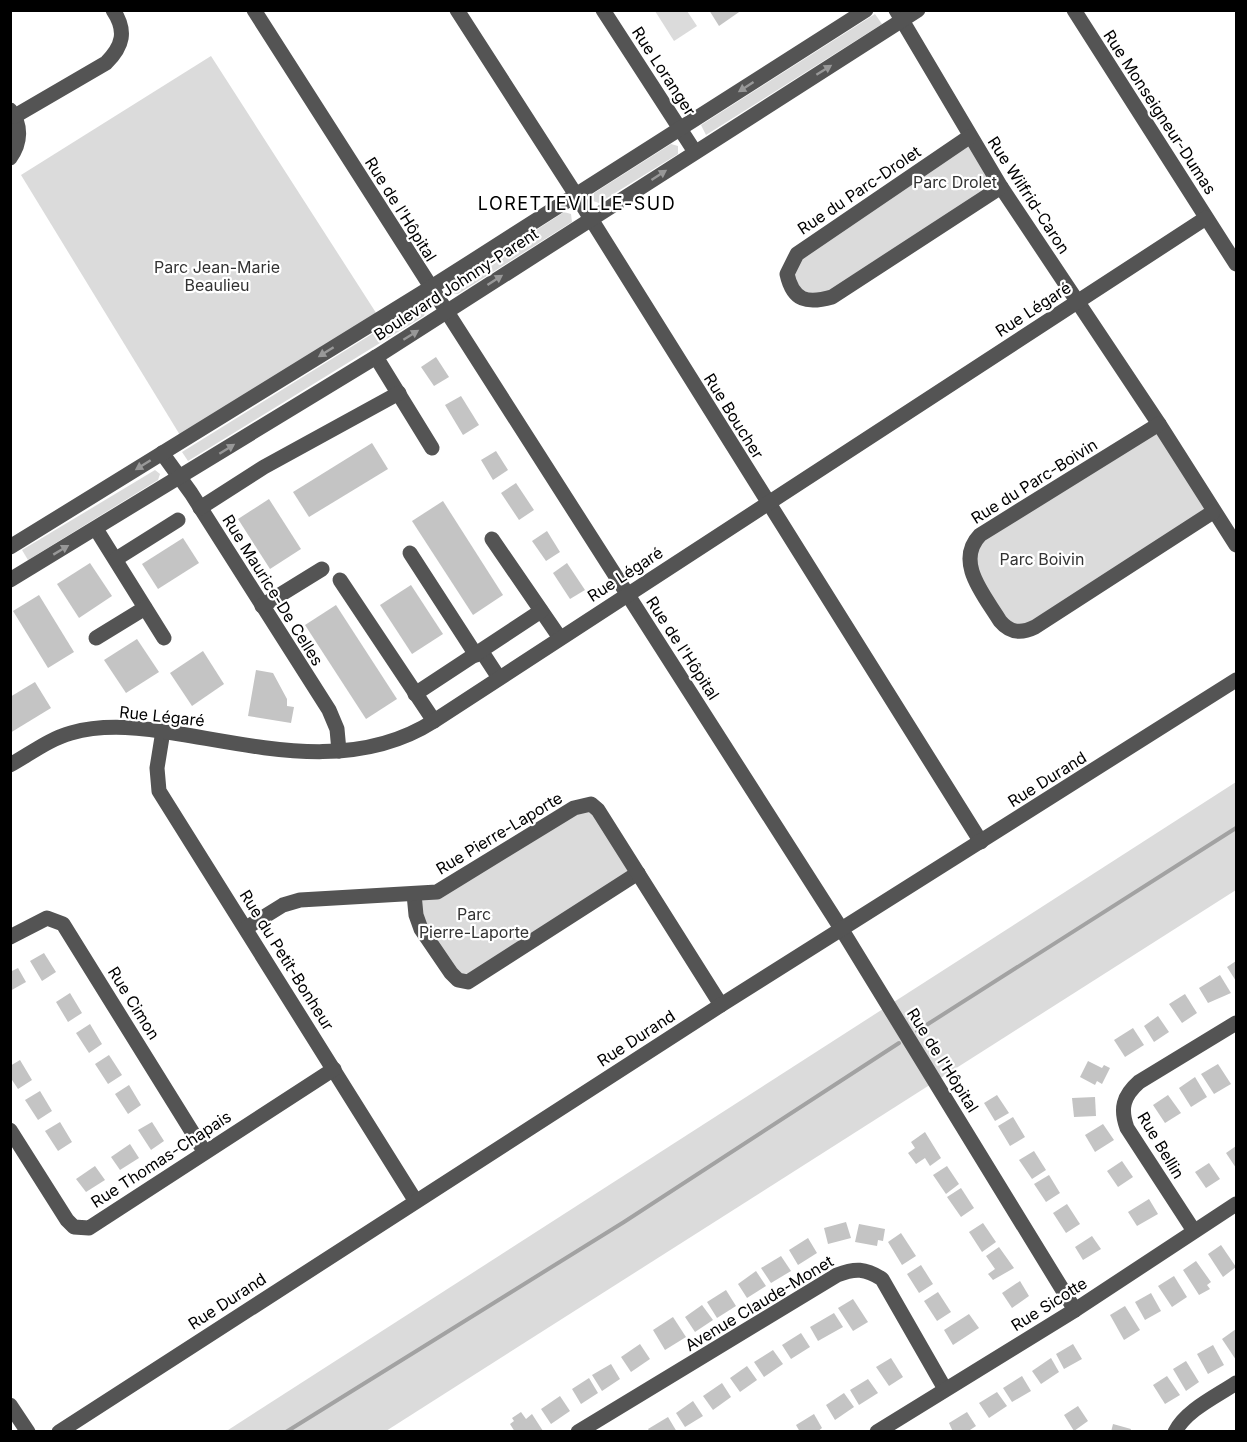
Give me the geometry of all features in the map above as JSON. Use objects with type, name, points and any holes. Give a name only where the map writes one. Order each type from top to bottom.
[{"type":"street","points":[[10,158],[17,148],[19,137],[13,113],[106,63],[117,53],[122,42],[122,31],[113,10]]},
{"type":"street","name":"Rue de l'Hôpital","points":[[254,10],[842,930],[1076,1310]]},
{"type":"street","name":"Rue Boucher","points":[[457,10],[576,195],[981,842]]},
{"type":"street","name":"Rue Loranger","points":[[603,10],[695,152]]},
{"type":"street","name":"Boulevard Johnny-Parent","points":[[10,547],[430,288],[866,10]]},
{"type":"street","name":"Boulevard Johnny-Parent","points":[[12,576],[96,529],[376,357],[695,152],[900,15],[918,10]]},
{"type":"street","name":"Rue Monseigneur-Dumas","points":[[1074,10],[1236,264]]},
{"type":"street","name":"Rue Wilfrid-Caron","points":[[900,15],[1000,187],[1078,301],[1236,545]]},
{"type":"street","name":"Rue du Parc-Drolet","points":[[969,137],[797,254],[787,274],[794,293],[800,299],[810,302],[832,297],[1000,187]]},
{"type":"street","name":"Rue Légaré","points":[[10,765],[51,741],[70,733],[121,727],[310,753],[368,749],[398,739],[434,721],[1206,218]]},
{"type":"street","points":[[376,357],[432,448]]},
{"type":"street","points":[[200,508],[264,467],[399,393]]},
{"type":"street","name":"Rue du Parc-Boivin","points":[[1159,424],[980,535],[973,543],[969,552],[971,570],[1000,621],[1006,628],[1014,631],[1025,632],[1035,627],[1213,512]]},
{"type":"street","name":"Rue Maurice-De Celles","points":[[162,453],[200,508],[329,710],[337,729],[339,751]]},
{"type":"street","points":[[116,559],[178,520]]},
{"type":"street","points":[[96,529],[164,638]]},
{"type":"street","points":[[492,539],[560,638]]},
{"type":"street","points":[[410,553],[479,654],[499,678]]},
{"type":"street","points":[[262,606],[322,569]]},
{"type":"street","points":[[340,580],[434,721]]},
{"type":"street","points":[[96,638],[144,608]]},
{"type":"street","points":[[416,694],[479,654],[541,610]]},
{"type":"street","name":"Rue Durand","points":[[59,1431],[415,1200],[1236,680]]},
{"type":"street","name":"Rue du Petit-Bonheur","points":[[163,731],[157,768],[159,791],[415,1200]]},
{"type":"street","name":"Rue Pierre-Laporte","points":[[246,928],[284,905],[300,900],[436,892],[582,804],[591,804],[598,810],[721,1005]]},
{"type":"street","points":[[414,894],[416,915],[421,928],[451,973],[458,980],[468,982],[638,873]]},
{"type":"street","name":"Rue Cimon","points":[[10,937],[47,918],[63,924],[204,1151]]},
{"type":"street","name":"Rue Bellin","points":[[1194,1231],[1127,1128],[1122,1115],[1124,1102],[1129,1092],[1139,1082],[1236,1023]]},
{"type":"street","name":"Rue Thomas-Chapais","points":[[10,1130],[67,1220],[74,1227],[81,1229],[96,1224],[204,1151],[334,1069]]},
{"type":"street","name":"Rue Sicotte","points":[[877,1431],[1076,1310],[1236,1204]]},
{"type":"street","name":"Avenue Claude-Monet","points":[[578,1431],[837,1275],[854,1269],[870,1271],[882,1279],[945,1389]]},
{"type":"street","points":[[1174,1431],[1190,1414],[1236,1383]]},
{"type":"street","points":[[10,1405],[28,1431]]},
{"type":"green space","points":[[655,11],[687,11],[697,26],[674,41]]},
{"type":"green space","points":[[875,14],[882,24],[706,135],[701,125]]},
{"type":"green space","name":"Parc Jean-Marie Beaulieu","points":[[211,56],[380,319],[183,440],[21,175]]},
{"type":"green space","name":"Parc Drolet","points":[[969,137],[1001,187],[832,297],[800,299],[790,263]]},
{"type":"green space","points":[[671,144],[678,146],[678,154],[599,203],[593,201],[594,193]]},
{"type":"green space","points":[[564,212],[571,214],[572,222],[458,294],[451,293],[454,283]]},
{"type":"green space","points":[[417,306],[426,309],[424,316],[188,461],[182,452]]},
{"type":"green space","name":"Parc Boivin","points":[[1159,424],[1213,512],[1014,631],[971,570],[973,543]]},
{"type":"green space","points":[[155,470],[160,474],[158,480],[28,560],[22,550]]},
{"type":"green space","points":[[1236,782],[1236,890],[386,1431],[225,1432]]},
{"type":"green space","name":"Parc Pierre-Laporte","points":[[591,804],[638,873],[468,982],[421,929],[414,894],[437,892]]},
{"type":"building","points":[[709,10],[742,10],[719,26]]},
{"type":"building","points":[[436,357],[449,377],[434,386],[421,367]]},
{"type":"building","points":[[461,396],[479,425],[463,435],[445,405]]},
{"type":"building","points":[[372,443],[388,469],[309,517],[293,492]]},
{"type":"building","points":[[496,451],[508,470],[493,480],[481,460]]},
{"type":"building","points":[[516,483],[534,510],[519,520],[501,493]]},
{"type":"building","points":[[269,499],[301,549],[270,569],[238,519]]},
{"type":"building","points":[[443,501],[503,595],[473,615],[412,521]]},
{"type":"building","points":[[547,531],[560,552],[546,561],[532,541]]},
{"type":"building","points":[[183,538],[199,563],[158,589],[142,564]]},
{"type":"building","points":[[90,563],[112,596],[79,618],[57,584]]},
{"type":"building","points":[[567,563],[585,590],[570,599],[553,573]]},
{"type":"building","points":[[411,585],[443,634],[412,654],[380,605]]},
{"type":"building","points":[[39,595],[74,652],[48,668],[13,611]]},
{"type":"building","points":[[336,605],[397,699],[366,719],[305,625]]},
{"type":"building","points":[[137,639],[159,672],[126,693],[104,660]]},
{"type":"building","points":[[203,651],[224,684],[192,706],[170,673]]},
{"type":"building","points":[[256,670],[273,673],[287,699],[287,706],[294,707],[291,723],[248,716]]},
{"type":"building","points":[[35,682],[51,708],[10,733],[10,697]]},
{"type":"building","points":[[44,953],[56,972],[42,981],[30,961]]},
{"type":"building","points":[[1236,961],[1236,981],[1227,967]]},
{"type":"building","points":[[18,968],[26,982],[10,991],[10,972]]},
{"type":"building","points":[[1220,975],[1231,993],[1208,1003],[1199,988]]},
{"type":"building","points":[[70,993],[82,1013],[68,1022],[56,1002]]},
{"type":"building","points":[[1185,994],[1197,1013],[1182,1023],[1169,1004]]},
{"type":"building","points":[[1158,1016],[1169,1032],[1154,1042],[1144,1026]]},
{"type":"building","points":[[90,1024],[102,1044],[89,1053],[76,1033]]},
{"type":"building","points":[[1133,1028],[1144,1045],[1125,1057],[1114,1040]]},
{"type":"building","points":[[109,1055],[122,1075],[108,1084],[95,1064]]},
{"type":"building","points":[[20,1060],[32,1080],[18,1089],[10,1077],[10,1066]]},
{"type":"building","points":[[1088,1061],[1102,1068],[1104,1065],[1110,1068],[1102,1084],[1097,1081],[1095,1085],[1080,1077]]},
{"type":"building","points":[[1218,1064],[1231,1084],[1214,1094],[1201,1074]]},
{"type":"building","points":[[1195,1077],[1207,1097],[1191,1107],[1179,1088]]},
{"type":"building","points":[[129,1085],[141,1105],[128,1114],[115,1094]]},
{"type":"building","points":[[40,1091],[52,1111],[38,1120],[25,1100]]},
{"type":"building","points":[[997,1095],[1009,1113],[995,1121],[984,1103]]},
{"type":"building","points":[[1168,1095],[1181,1113],[1165,1123],[1153,1105]]},
{"type":"building","points":[[1095,1097],[1096,1116],[1074,1117],[1072,1098]]},
{"type":"building","points":[[1013,1117],[1025,1137],[1010,1146],[998,1126]]},
{"type":"building","points":[[60,1122],[72,1142],[58,1151],[45,1131]]},
{"type":"building","points":[[152,1122],[164,1141],[151,1150],[138,1130]]},
{"type":"building","points":[[1103,1124],[1114,1140],[1095,1152],[1085,1135]]},
{"type":"building","points":[[925,1132],[941,1158],[930,1166],[925,1158],[916,1164],[908,1153],[915,1148],[911,1142]]},
{"type":"building","points":[[130,1144],[139,1158],[120,1170],[111,1157]]},
{"type":"building","points":[[1236,1146],[1236,1168],[1226,1153]]},
{"type":"building","points":[[1034,1151],[1046,1170],[1032,1179],[1019,1160]]},
{"type":"building","points":[[1122,1161],[1133,1177],[1118,1187],[1107,1171]]},
{"type":"building","points":[[1209,1163],[1220,1179],[1206,1188],[1195,1172]]},
{"type":"building","points":[[95,1166],[105,1180],[86,1192],[76,1179]]},
{"type":"building","points":[[947,1166],[959,1184],[946,1194],[933,1175]]},
{"type":"building","points":[[1049,1175],[1060,1193],[1046,1202],[1034,1184]]},
{"type":"building","points":[[961,1188],[974,1208],[961,1217],[947,1197]]},
{"type":"building","points":[[1149,1199],[1158,1214],[1137,1226],[1128,1212]]},
{"type":"building","points":[[1067,1204],[1080,1224],[1066,1233],[1053,1213]]},
{"type":"building","points":[[846,1222],[851,1238],[828,1244],[824,1228]]},
{"type":"building","points":[[983,1223],[996,1242],[982,1252],[969,1232]]},
{"type":"building","points":[[859,1224],[885,1229],[883,1241],[878,1240],[877,1246],[855,1242]]},
{"type":"building","points":[[901,1233],[916,1256],[902,1265],[888,1242]]},
{"type":"building","points":[[1092,1236],[1101,1249],[1083,1260],[1075,1247]]},
{"type":"building","points":[[808,1238],[817,1253],[798,1265],[789,1250]]},
{"type":"building","points":[[1221,1245],[1236,1267],[1223,1277],[1208,1254]]},
{"type":"building","points":[[999,1247],[1014,1268],[993,1280],[988,1274],[995,1269],[986,1256]]},
{"type":"building","points":[[781,1256],[791,1271],[771,1283],[761,1268]]},
{"type":"building","points":[[1196,1261],[1211,1282],[1207,1285],[1210,1289],[1199,1295],[1183,1270]]},
{"type":"building","points":[[921,1265],[933,1284],[919,1293],[907,1274]]},
{"type":"building","points":[[756,1271],[766,1286],[747,1298],[738,1284]]},
{"type":"building","points":[[1174,1276],[1187,1297],[1172,1307],[1158,1286]]},
{"type":"building","points":[[1020,1281],[1029,1296],[1012,1308],[1002,1293]]},
{"type":"building","points":[[726,1290],[736,1306],[717,1318],[707,1302]]},
{"type":"building","points":[[938,1292],[951,1312],[937,1321],[924,1301]]},
{"type":"building","points":[[1151,1293],[1161,1311],[1145,1320],[1135,1302]]},
{"type":"building","points":[[853,1299],[868,1322],[853,1331],[838,1308]]},
{"type":"building","points":[[702,1305],[713,1320],[695,1332],[685,1317]]},
{"type":"building","points":[[1125,1306],[1140,1330],[1124,1340],[1110,1315]]},
{"type":"building","points":[[834,1313],[843,1327],[818,1341],[810,1327]]},
{"type":"building","points":[[969,1314],[979,1328],[953,1345],[944,1330]]},
{"type":"building","points":[[673,1317],[686,1337],[665,1350],[653,1330]]},
{"type":"building","points":[[1236,1329],[1236,1360],[1222,1339]]},
{"type":"building","points":[[801,1333],[810,1347],[791,1359],[782,1345]]},
{"type":"building","points":[[640,1344],[650,1359],[631,1372],[621,1357]]},
{"type":"building","points":[[1073,1344],[1082,1359],[1064,1369],[1056,1354]]},
{"type":"building","points":[[1213,1345],[1224,1365],[1208,1374],[1197,1354]]},
{"type":"building","points":[[773,1350],[783,1364],[764,1377],[754,1362]]},
{"type":"building","points":[[891,1358],[903,1377],[889,1386],[876,1367]]},
{"type":"building","points":[[1051,1358],[1059,1372],[1041,1384],[1032,1371]]},
{"type":"building","points":[[1186,1361],[1199,1382],[1186,1391],[1173,1369]]},
{"type":"building","points":[[611,1364],[620,1379],[602,1391],[592,1375]]},
{"type":"building","points":[[747,1366],[757,1380],[740,1392],[730,1378]]},
{"type":"building","points":[[1022,1376],[1031,1391],[1012,1402],[1003,1388]]},
{"type":"building","points":[[1167,1376],[1180,1395],[1165,1404],[1153,1385]]},
{"type":"building","points":[[589,1378],[598,1393],[581,1404],[572,1389]]},
{"type":"building","points":[[868,1379],[878,1393],[859,1405],[850,1390]]},
{"type":"building","points":[[722,1383],[731,1397],[713,1410],[703,1396]]},
{"type":"building","points":[[997,1392],[1007,1406],[989,1418],[979,1403]]},
{"type":"building","points":[[844,1393],[854,1407],[835,1420],[826,1405]]},
{"type":"building","points":[[560,1396],[570,1411],[551,1424],[541,1409]]},
{"type":"building","points":[[693,1401],[703,1416],[685,1427],[676,1413]]},
{"type":"building","points":[[1078,1406],[1088,1421],[1074,1431],[1064,1415]]},
{"type":"building","points":[[521,1412],[526,1419],[532,1414],[543,1431],[515,1432],[510,1424],[514,1421],[512,1418]]},
{"type":"building","points":[[967,1412],[976,1426],[967,1432],[953,1432],[949,1423]]},
{"type":"building","points":[[814,1414],[822,1428],[817,1432],[800,1432],[796,1425]]},
{"type":"building","points":[[668,1417],[677,1432],[650,1432],[648,1429]]},
{"type":"building","points":[[1113,1424],[1131,1429],[1130,1432],[1111,1432]]},
{"type":"waterway","points":[[917,1031],[1236,828]]},
{"type":"waterway","points":[[286,1432],[624,1222],[899,1043]]},
{"type":"district","name":"LORETTEVILLE-SUD","points":[[577,203]]}]
